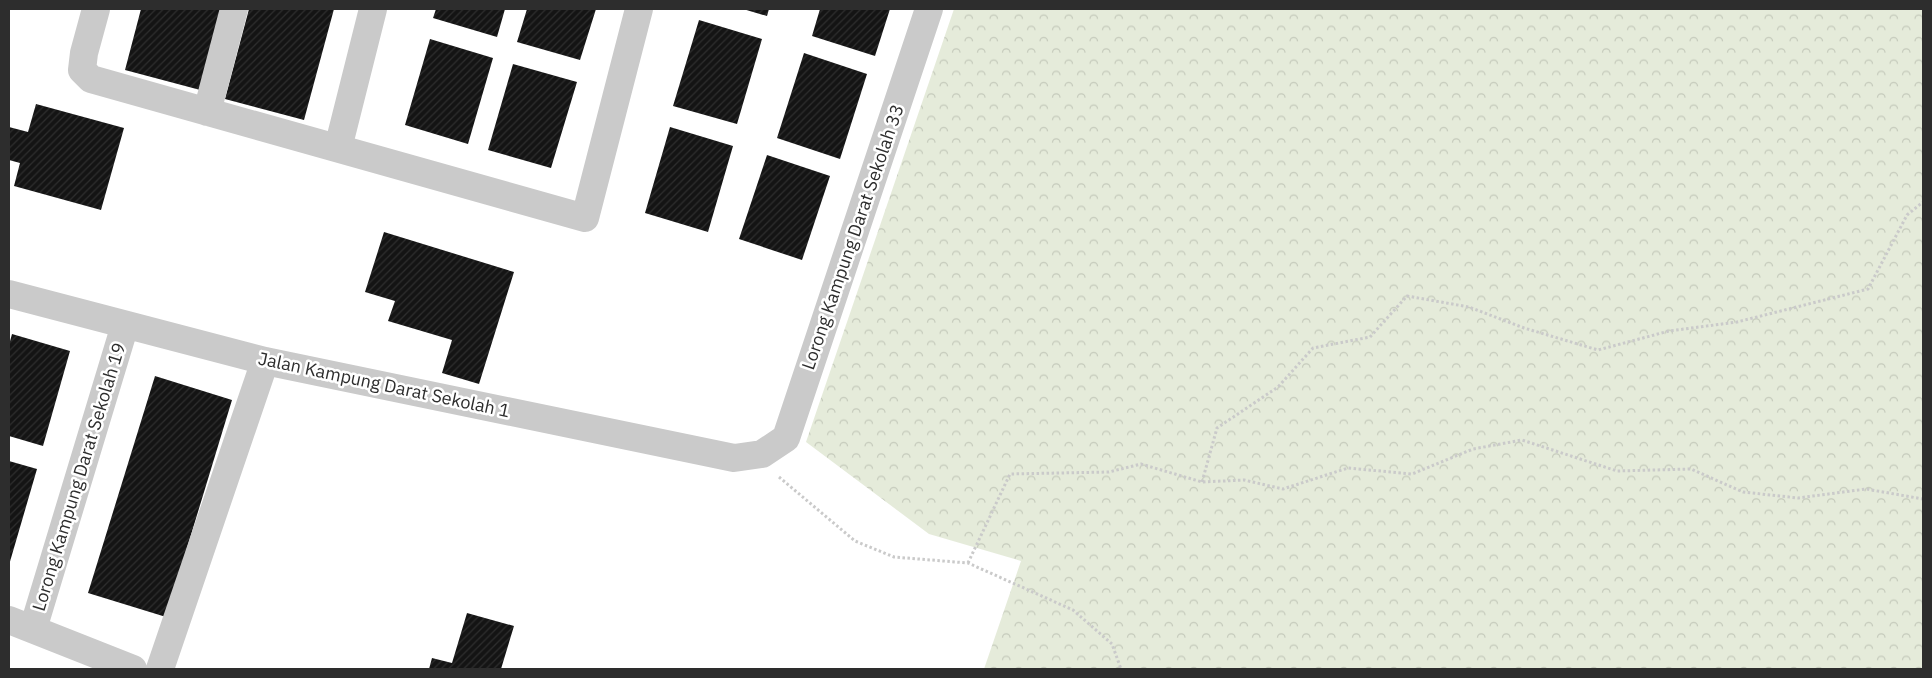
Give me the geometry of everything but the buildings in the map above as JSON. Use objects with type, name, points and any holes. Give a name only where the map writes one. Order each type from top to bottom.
[{"type":"street","points":[[96,9],[83,62],[91,79],[585,218],[640,9]]},
{"type":"street","points":[[207,112],[234,9]]},
{"type":"street","points":[[338,148],[372,9]]},
{"type":"street","name":"Lorong Kampung Darat Sekolah 33","points":[[762,454],[786,438],[929,9]]},
{"type":"street","name":"Jalan Kampung Darat Sekolah 1","points":[[9,294],[265,361],[734,458],[762,454]]},
{"type":"street","name":"Lorong Kampung Darat Sekolah 19","points":[[21,624],[125,324]]},
{"type":"street","points":[[160,669],[265,361]]},
{"type":"street","points":[[21,624],[132,669]]},
{"type":"path","points":[[1202,482],[1217,428],[1278,387],[1313,348],[1370,337],[1406,296],[1469,307],[1524,328],[1598,350],[1668,331],[1737,322],[1868,289],[1907,215],[1923,202]]},
{"type":"path","points":[[968,562],[1010,474],[1109,472],[1141,464],[1202,482],[1244,480],[1282,490],[1348,468],[1412,474],[1473,449],[1522,440],[1617,472],[1691,469],[1743,492],[1798,498],[1866,489],[1923,499]]},
{"type":"path","points":[[762,454],[782,481],[855,541],[894,557],[968,562],[1074,610],[1112,644],[1121,669]]},
{"type":"green space","points":[[954,9],[1923,9],[1923,669],[984,669],[1021,561],[929,534],[806,442]]}]
